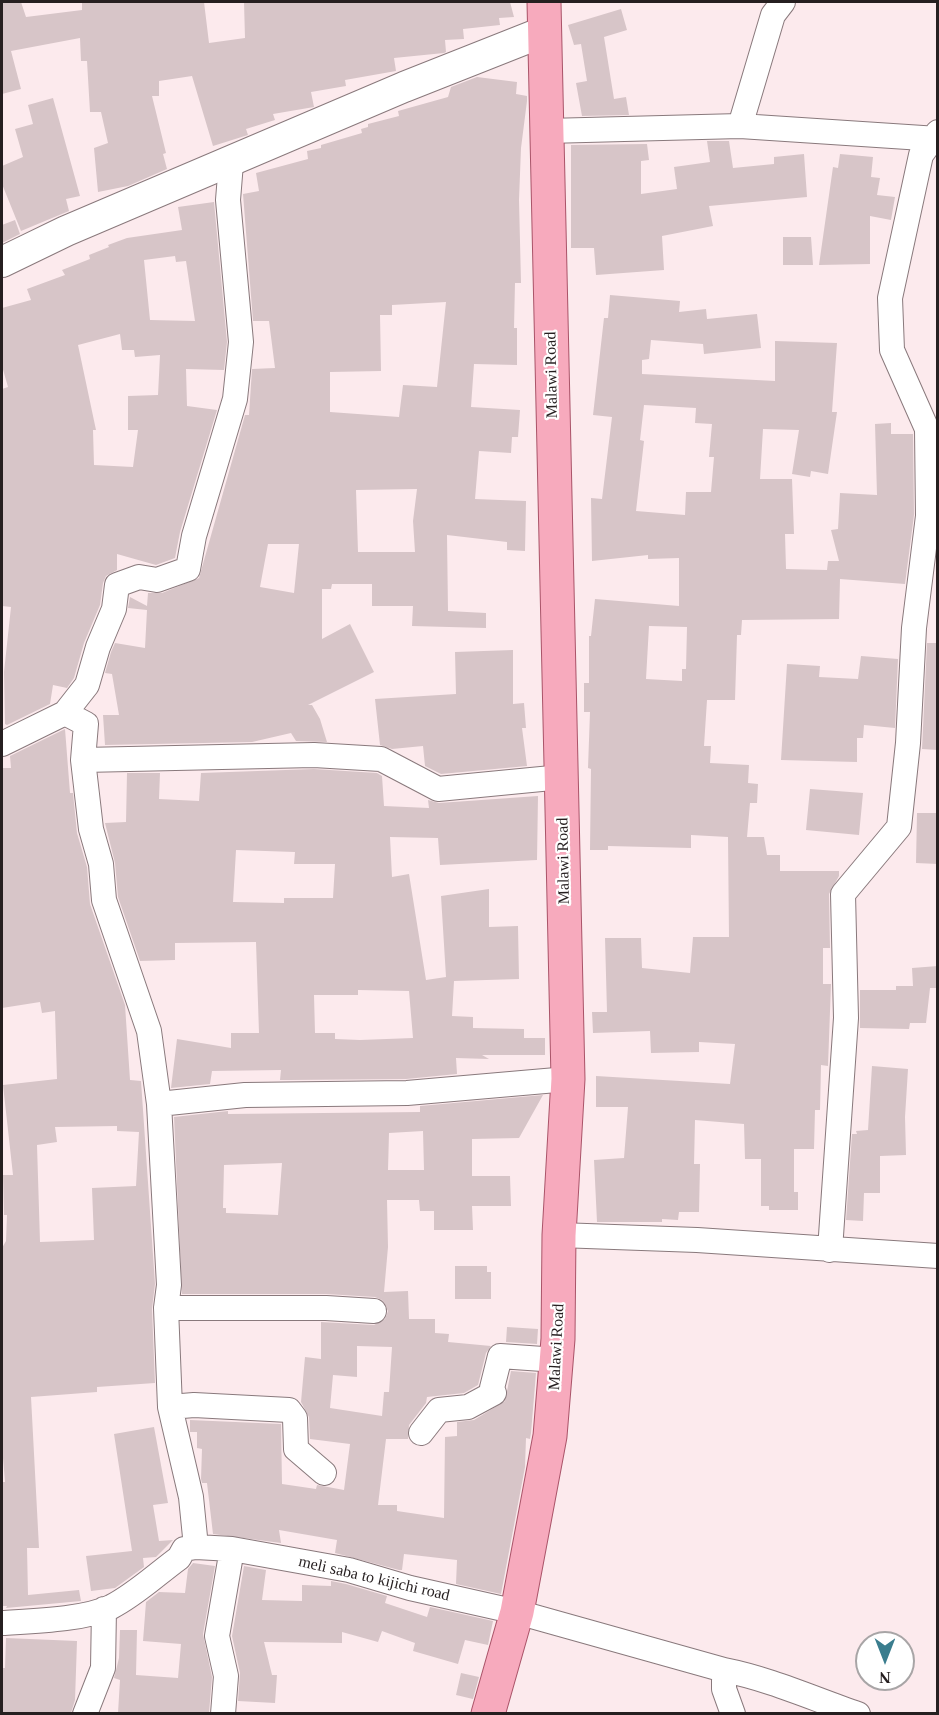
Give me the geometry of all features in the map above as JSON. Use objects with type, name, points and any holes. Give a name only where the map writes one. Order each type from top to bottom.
[{"type":"main road","name":"Malawi Road","points":[[488,1713],[517,1612],[546,1458],[557,1360],[559,1235],[568,1079],[543,17]]},
{"type":"street","points":[[740,126],[773,15],[783,2]]},
{"type":"street","points":[[2,262],[66,231],[231,163],[404,87],[543,17]]},
{"type":"street","points":[[547,131],[740,126],[936,139]]},
{"type":"street","points":[[830,1250],[846,1018],[843,894],[899,827],[908,743],[914,628],[933,516],[927,429],[892,350],[890,298],[921,155],[936,139]]},
{"type":"street","points":[[2,744],[65,713],[87,685],[98,647],[114,609],[117,585],[139,577],[157,580],[188,569],[194,536],[235,399],[241,342],[228,200],[231,163]]},
{"type":"street","points":[[2,1623],[104,1610],[119,1602],[179,1558],[184,1550],[196,1547],[191,1497],[170,1407],[166,1308],[169,1285],[159,1104],[149,1031],[104,900],[101,864],[91,829],[83,760],[86,724],[65,713]]},
{"type":"street","points":[[83,760],[314,755],[381,759],[438,789],[562,777]]},
{"type":"street","points":[[159,1104],[245,1095],[407,1093],[568,1079]]},
{"type":"street","points":[[559,1235],[697,1240],[938,1256]]},
{"type":"street","points":[[166,1308],[326,1308],[374,1311]]},
{"type":"street","points":[[421,1433],[439,1410],[468,1407],[485,1400],[494,1393],[492,1388],[500,1356],[557,1360]]},
{"type":"street","points":[[170,1407],[194,1405],[289,1410],[295,1418],[296,1449],[324,1473]]},
{"type":"street","name":"meli saba to kijichi road","points":[[196,1547],[232,1549],[330,1566],[420,1590],[517,1612],[724,1670],[757,1676],[787,1690],[858,1713]]},
{"type":"street","points":[[223,1713],[226,1676],[217,1636],[232,1549]]},
{"type":"street","points":[[85,1713],[103,1668],[104,1610]]},
{"type":"street","points":[[724,1670],[724,1689],[733,1713]]},
{"type":"building","points":[[2,2],[21,2],[26,17],[82,10],[82,2],[204,2],[209,43],[245,38],[244,2],[510,2],[514,17],[499,18],[500,25],[463,29],[464,39],[445,40],[446,52],[444,53],[394,58],[396,71],[345,80],[346,86],[311,92],[314,107],[273,114],[275,120],[246,129],[248,135],[213,146],[192,76],[159,81],[159,96],[152,96],[166,153],[163,154],[167,169],[128,186],[98,192],[94,148],[108,143],[101,112],[90,112],[87,61],[81,61],[80,38],[11,51],[21,89],[2,94]]},
{"type":"building","points":[[621,9],[627,30],[604,37],[614,99],[626,97],[629,115],[582,116],[576,83],[587,81],[581,44],[574,45],[568,25]]},
{"type":"building","points":[[477,77],[517,82],[516,94],[527,96],[521,148],[519,200],[521,283],[515,283],[514,328],[517,328],[517,365],[474,364],[471,407],[520,410],[518,437],[512,437],[511,453],[479,451],[475,499],[526,501],[525,551],[507,550],[507,542],[447,535],[448,611],[486,613],[486,628],[412,626],[413,606],[372,606],[372,584],[332,584],[331,589],[322,589],[322,639],[350,624],[374,672],[308,705],[312,705],[320,719],[327,742],[296,741],[291,733],[252,742],[105,745],[103,715],[119,715],[112,674],[105,673],[111,652],[115,643],[145,648],[147,610],[128,608],[130,597],[147,606],[148,593],[162,593],[199,578],[245,415],[249,415],[252,369],[275,368],[269,321],[253,321],[243,194],[259,191],[256,173],[308,159],[307,151],[362,133],[361,129],[368,127],[368,124],[399,116],[398,111],[448,97],[451,87]],"holes":[[[446,302],[437,387],[403,385],[399,417],[330,412],[330,372],[381,371],[380,315],[392,315],[392,305]],[[417,489],[413,521],[415,552],[358,552],[356,490]],[[268,544],[299,544],[294,593],[260,587]]]},
{"type":"building","points":[[53,98],[80,196],[66,199],[69,211],[21,231],[2,184],[2,166],[23,157],[15,129],[33,124],[28,105]]},
{"type":"building","points":[[707,141],[729,141],[733,168],[774,164],[774,157],[804,154],[807,197],[709,206],[713,226],[662,236],[664,270],[596,275],[594,248],[571,248],[571,145],[647,144],[649,160],[641,161],[641,194],[677,189],[674,167],[710,162]]},
{"type":"building","points":[[840,154],[873,157],[871,177],[880,178],[877,195],[895,197],[891,220],[870,216],[870,264],[819,265],[833,167],[838,168]]},
{"type":"building","points":[[214,202],[227,342],[224,370],[186,369],[187,406],[217,410],[180,532],[175,558],[156,565],[117,554],[117,570],[106,576],[103,583],[100,605],[84,643],[74,678],[67,688],[53,685],[50,704],[7,725],[5,724],[4,672],[11,607],[2,606],[2,389],[8,387],[2,366],[2,308],[31,300],[27,289],[65,275],[62,270],[90,259],[89,255],[109,247],[108,245],[127,238],[182,230],[178,207]],"holes":[[[175,256],[176,262],[186,261],[195,321],[150,320],[144,260]],[[120,334],[122,350],[134,350],[135,357],[160,355],[158,395],[128,396],[128,430],[138,430],[133,467],[94,465],[93,430],[96,430],[78,345]]]},
{"type":"building","points":[[15,220],[20,234],[2,243],[2,225]]},
{"type":"building","points":[[783,237],[811,237],[813,265],[783,265]]},
{"type":"building","points":[[610,295],[680,301],[679,312],[706,309],[707,319],[757,314],[761,348],[704,354],[703,344],[651,340],[649,359],[642,360],[642,374],[775,381],[775,341],[837,343],[832,412],[837,412],[828,474],[811,471],[810,477],[792,474],[799,430],[763,429],[760,479],[792,479],[794,534],[785,534],[786,569],[827,570],[828,561],[839,561],[831,530],[838,529],[840,493],[877,495],[875,424],[891,423],[891,434],[913,434],[914,515],[905,584],[840,579],[839,619],[742,620],[741,635],[737,635],[735,700],[707,700],[704,746],[711,746],[710,763],[749,765],[748,783],[758,784],[757,803],[750,803],[747,837],[764,837],[767,855],[780,855],[780,871],[839,871],[839,876],[829,894],[830,948],[823,948],[823,984],[831,984],[828,1066],[821,1065],[820,1110],[815,1110],[814,1149],[794,1149],[794,1192],[798,1192],[798,1210],[769,1210],[769,1206],[761,1206],[761,1159],[745,1159],[744,1124],[695,1120],[694,1164],[700,1164],[699,1212],[679,1212],[678,1220],[662,1219],[662,1222],[597,1222],[594,1160],[624,1158],[628,1107],[596,1107],[596,1076],[730,1084],[735,1044],[699,1042],[699,1052],[651,1053],[650,1031],[593,1033],[592,1012],[607,1012],[605,938],[641,938],[642,968],[690,973],[693,937],[729,937],[728,837],[691,835],[691,848],[608,846],[608,850],[590,850],[591,769],[588,768],[590,712],[584,712],[584,683],[589,683],[589,636],[591,636],[595,599],[679,606],[679,558],[648,559],[648,555],[592,561],[591,498],[602,499],[612,417],[593,415],[604,318],[608,318]],"holes":[[[644,405],[696,408],[695,423],[712,424],[709,457],[714,457],[711,492],[686,492],[685,515],[636,511],[644,441],[640,440]],[[649,626],[687,627],[686,669],[682,669],[682,681],[646,679]]]},
{"type":"building","points":[[927,643],[938,643],[938,750],[922,749]]},
{"type":"building","points":[[513,650],[513,704],[524,703],[526,728],[522,728],[527,766],[441,774],[425,766],[423,746],[392,749],[380,745],[375,699],[456,694],[455,652]]},
{"type":"building","points":[[861,656],[898,659],[895,728],[864,725],[863,738],[857,738],[857,762],[781,760],[787,664],[820,666],[819,677],[858,679]]},
{"type":"building","points":[[65,729],[70,793],[73,793],[77,833],[87,867],[90,904],[125,1005],[130,1080],[141,1081],[155,1284],[152,1309],[155,1383],[97,1387],[97,1392],[31,1397],[39,1548],[27,1548],[28,1595],[79,1590],[81,1601],[6,1608],[7,1606],[2,1606],[2,1482],[5,1482],[2,1446],[2,1248],[6,1241],[7,1215],[4,1215],[3,1175],[13,1175],[3,1085],[57,1079],[55,1011],[42,1013],[40,1002],[2,1008],[2,768],[11,768],[10,756]],"holes":[[[117,1126],[117,1131],[139,1132],[136,1186],[92,1188],[94,1240],[40,1242],[37,1145],[57,1142],[55,1127]]]},
{"type":"building","points":[[314,769],[377,773],[382,776],[384,806],[429,808],[428,800],[439,803],[538,796],[537,860],[440,865],[438,838],[390,837],[392,877],[409,874],[426,980],[446,977],[441,896],[489,889],[489,927],[518,926],[519,979],[454,981],[452,1016],[473,1017],[473,1028],[524,1029],[524,1038],[545,1038],[545,1055],[482,1055],[489,1059],[456,1058],[457,1074],[406,1079],[280,1080],[281,1070],[212,1071],[210,1084],[171,1088],[177,1039],[231,1048],[231,1033],[259,1033],[256,942],[175,943],[175,960],[140,961],[118,897],[115,863],[105,823],[126,822],[127,773],[160,773],[159,799],[199,801],[201,773]],"holes":[[[236,850],[295,852],[294,864],[335,864],[333,898],[284,898],[284,903],[233,902]],[[358,990],[409,991],[413,1038],[335,1039],[335,1033],[315,1033],[314,995],[358,995]]]},
{"type":"building","points":[[810,789],[863,793],[859,835],[806,830]]},
{"type":"building","points":[[917,813],[938,813],[938,864],[916,863]]},
{"type":"building","points":[[938,966],[938,988],[930,988],[926,1023],[910,1023],[909,1029],[860,1028],[860,990],[896,990],[896,986],[913,986],[912,968]]},
{"type":"building","points":[[872,1066],[908,1069],[905,1117],[906,1155],[880,1156],[880,1193],[864,1193],[863,1221],[846,1220],[852,1134],[857,1134],[856,1131],[868,1130]]},
{"type":"building","points":[[543,1095],[519,1138],[472,1139],[472,1176],[510,1176],[511,1206],[472,1206],[473,1230],[434,1230],[434,1211],[420,1211],[419,1200],[387,1200],[388,1247],[384,1292],[408,1291],[409,1319],[435,1319],[435,1333],[449,1334],[448,1342],[491,1346],[486,1353],[478,1385],[464,1393],[427,1397],[426,1403],[409,1425],[408,1439],[386,1439],[378,1505],[397,1505],[397,1511],[444,1518],[445,1437],[457,1436],[457,1422],[474,1420],[505,1401],[511,1371],[536,1373],[531,1433],[530,1439],[526,1438],[525,1467],[501,1594],[456,1584],[457,1560],[404,1554],[402,1570],[399,1570],[335,1553],[337,1540],[279,1530],[281,1543],[213,1534],[207,1483],[202,1483],[201,1479],[202,1449],[197,1448],[197,1432],[190,1432],[190,1420],[281,1424],[282,1484],[316,1489],[317,1485],[344,1490],[350,1444],[310,1439],[309,1417],[301,1402],[305,1357],[321,1359],[321,1322],[374,1325],[385,1319],[388,1311],[382,1300],[375,1297],[326,1294],[182,1294],[174,1117],[228,1111],[228,1114],[420,1112],[420,1106]],"holes":[[[423,1131],[424,1170],[388,1170],[389,1133]],[[282,1163],[278,1215],[226,1213],[226,1208],[223,1208],[224,1165]],[[357,1346],[392,1347],[389,1392],[384,1392],[382,1416],[330,1408],[333,1375],[357,1377]]]},
{"type":"building","points":[[455,1266],[487,1266],[487,1272],[491,1272],[491,1299],[455,1299]]},
{"type":"building","points":[[507,1327],[538,1329],[537,1344],[506,1342]]},
{"type":"building","points":[[154,1427],[168,1503],[153,1505],[159,1541],[173,1540],[156,1557],[143,1558],[144,1567],[115,1588],[91,1591],[86,1556],[132,1551],[114,1434]]},
{"type":"building","points":[[193,1563],[215,1566],[203,1634],[212,1677],[209,1713],[118,1713],[120,1680],[114,1678],[119,1658],[120,1630],[137,1630],[136,1675],[178,1678],[181,1644],[143,1641],[146,1602],[159,1592],[185,1593],[188,1569]]},
{"type":"building","points":[[244,1566],[266,1570],[262,1600],[302,1601],[302,1585],[331,1586],[331,1581],[387,1596],[385,1603],[427,1617],[430,1607],[493,1621],[488,1645],[465,1640],[458,1664],[413,1651],[415,1643],[382,1631],[378,1642],[342,1632],[342,1643],[264,1642],[272,1675],[277,1675],[275,1703],[238,1701],[240,1673],[232,1636]]},
{"type":"building","points":[[6,1638],[77,1641],[75,1700],[71,1713],[2,1713],[2,1668],[5,1668]]},
{"type":"building","points":[[461,1673],[479,1677],[473,1699],[456,1695]]}]
